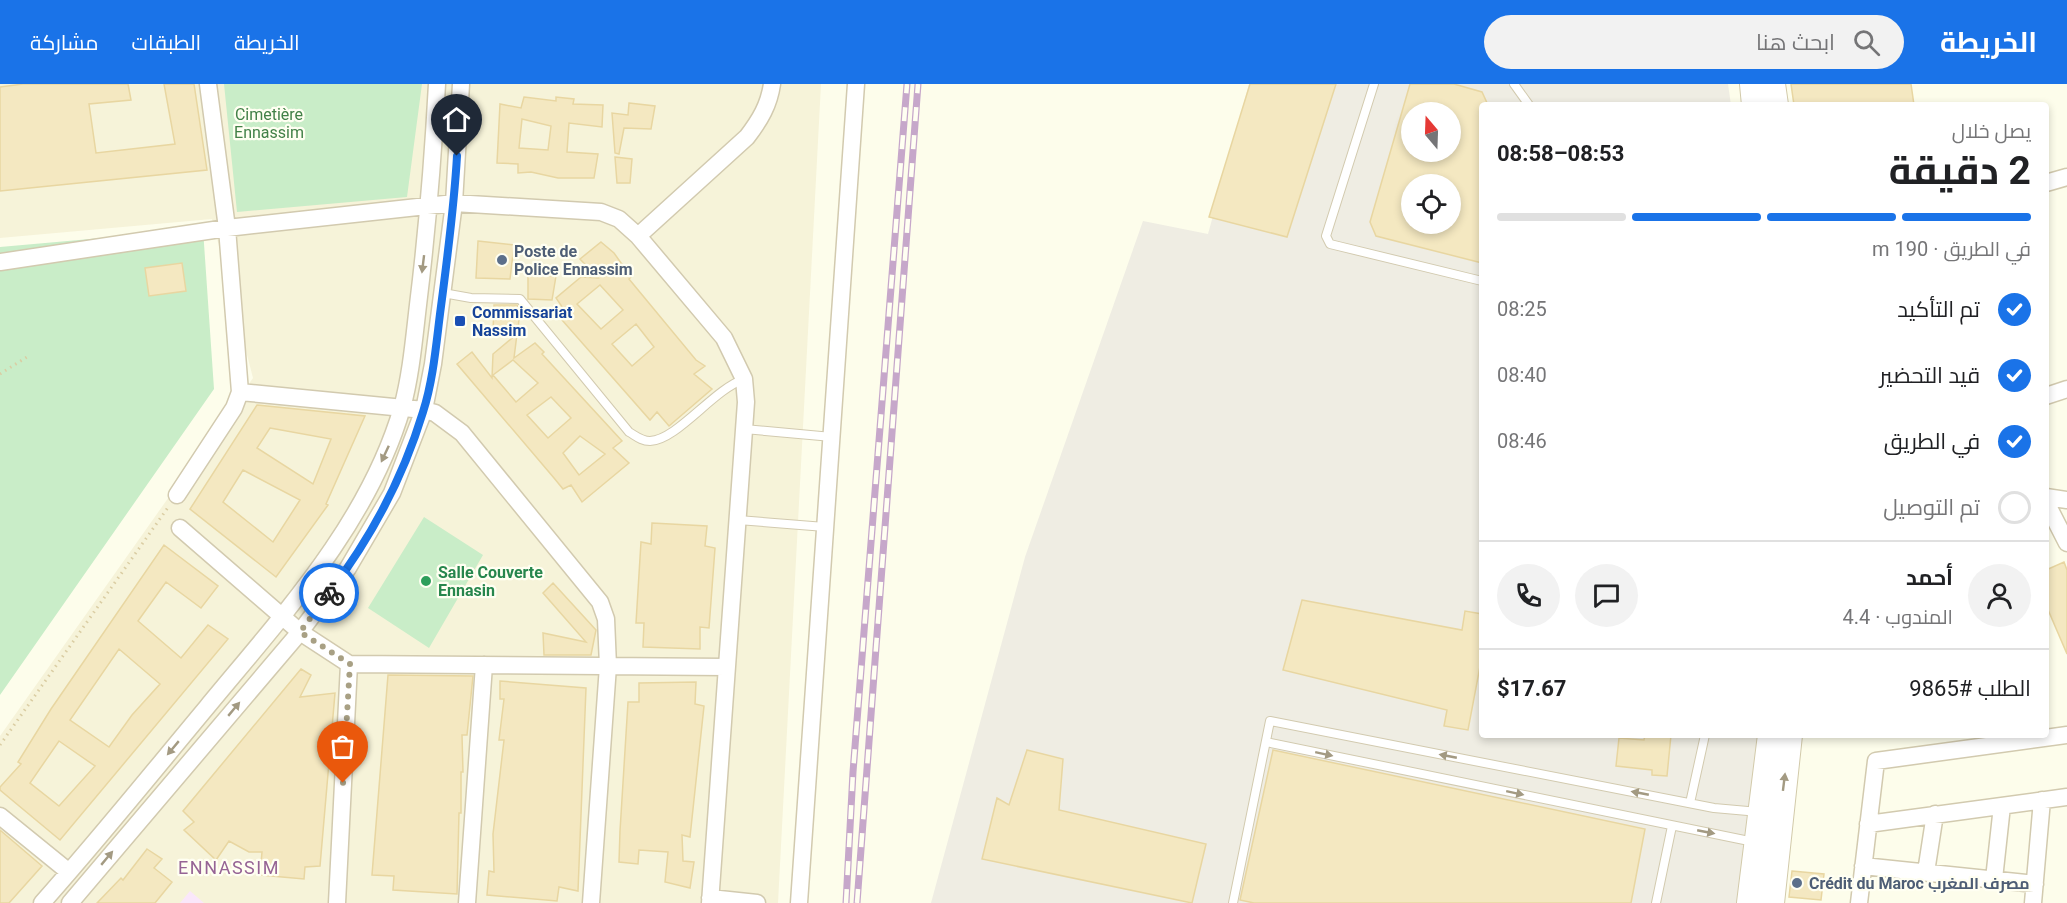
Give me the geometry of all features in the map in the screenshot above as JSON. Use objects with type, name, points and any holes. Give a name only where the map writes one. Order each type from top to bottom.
[{"type":"street","points":[[177,495],[234,408],[240,392],[227,228],[208,84]]},
{"type":"street","points":[[42,903],[282,617],[345,529],[390,443],[402,406],[411,361],[430,206],[436,84]]},
{"type":"street","points":[[70,903],[300,632],[348,568],[392,493],[424,410],[443,293],[454,203],[461,84]]},
{"type":"street","points":[[638,236],[747,137],[760,119],[770,99],[772,84]]},
{"type":"street","points":[[799,903],[856,84]]},
{"type":"street","points":[[1752,84],[1755,102]]},
{"type":"street","points":[[1773,84],[1776,102]]},
{"type":"street","points":[[2049,182],[2067,177]]},
{"type":"street","points":[[0,262],[227,228],[454,203],[601,212],[619,219],[638,236],[724,338],[744,379],[746,402],[710,900],[757,903]]},
{"type":"street","points":[[2049,395],[2067,389]]},
{"type":"street","points":[[240,392],[402,406],[435,412],[462,433],[600,602],[606,619],[609,666],[591,903]]},
{"type":"street","points":[[2049,497],[2067,500]]},
{"type":"street","points":[[2049,508],[2067,543]]},
{"type":"street","points":[[180,528],[300,632],[350,664],[726,667]]},
{"type":"street","points":[[337,903],[350,664]]},
{"type":"street","points":[[466,903],[484,665]]},
{"type":"street","points":[[2049,737],[2067,735]]},
{"type":"street","points":[[1770,738],[1771,814],[1768,842],[1772,903]]},
{"type":"street","points":[[1771,814],[1789,738]]},
{"type":"street","points":[[1858,903],[1876,761],[2045,738]]},
{"type":"street","points":[[1868,824],[2067,797]]},
{"type":"street","points":[[2033,903],[2042,800]]},
{"type":"street","points":[[1994,879],[2002,806]]},
{"type":"street","points":[[1926,872],[1935,814]]},
{"type":"street","points":[[0,816],[69,872]]},
{"type":"street","points":[[1749,903],[1768,842]]},
{"type":"street","points":[[1863,866],[2035,884]]},
{"type":"lane","points":[[1374,84],[1326,236],[1327,240],[1330,244],[1479,280]]},
{"type":"lane","points":[[1514,84],[1527,102]]},
{"type":"lane","points":[[443,293],[471,298],[500,296],[520,299],[629,432],[640,440],[648,441],[665,436],[729,384],[744,379]]},
{"type":"lane","points":[[744,429],[832,437]]},
{"type":"lane","points":[[738,520],[825,527]]},
{"type":"lane","points":[[1233,903],[1270,721],[1690,803],[1771,814]]},
{"type":"lane","points":[[1690,803],[1704,738]]},
{"type":"lane","points":[[1266,742],[1672,826],[1768,842]]},
{"type":"lane","points":[[1656,903],[1672,826]]},
{"type":"path","points":[[0,374],[30,355]]},
{"type":"path","points":[[0,745],[177,495]]},
{"type":"shaded area","points":[[0,84],[821,84],[778,903],[0,903],[0,736],[253,378],[212,219],[0,238]]},
{"type":"shaded area","points":[[1249,84],[1728,84],[1731,102],[1479,102],[1479,738],[1759,738],[1752,903],[931,903],[1025,557],[1143,221],[1208,234]]},
{"type":"shaded area","points":[[190,891],[204,903],[180,903]]},
{"type":"green space","name":"Cimetière Ennassim","points":[[224,84],[422,84],[407,197],[237,212]]},
{"type":"green space","points":[[203,229],[214,389],[0,695],[0,247]]},
{"type":"green space","name":"Salle Couverte Ennasin","points":[[424,517],[483,555],[429,648],[368,608]]},
{"type":"building","points":[[23,84],[128,84],[131,100],[89,104],[96,153],[175,144],[164,84],[194,84],[207,170],[0,191],[0,87]]},
{"type":"building","points":[[1250,84],[1336,84],[1287,237],[1209,217]]},
{"type":"building","points":[[1410,84],[1454,84],[1482,92],[1487,102],[1479,102],[1479,262],[1376,236],[1370,222],[1401,115],[1401,162],[1461,162],[1461,102],[1405,102]]},
{"type":"building","points":[[1791,84],[1911,84],[1914,102],[1794,102]]},
{"type":"building","points":[[524,97],[556,101],[556,97],[574,99],[573,104],[603,105],[602,127],[569,123],[567,152],[598,154],[594,178],[558,178],[531,172],[518,173],[518,164],[497,163],[500,104],[521,108]],"holes":[[[522,119],[551,126],[548,150],[519,148]]]},
{"type":"building","points":[[629,103],[655,106],[651,129],[624,128],[619,154],[615,153],[612,113],[628,115]]},
{"type":"building","points":[[615,157],[632,159],[630,183],[617,183]]},
{"type":"building","name":"Poste de Police Ennassim","points":[[478,241],[514,245],[510,279],[476,278]]},
{"type":"building","points":[[601,242],[614,253],[631,277],[629,279],[696,360],[705,366],[694,374],[712,389],[669,426],[657,412],[650,420],[562,320],[567,314],[556,298],[581,277],[598,278],[580,259]],"holes":[[[600,285],[623,310],[601,329],[577,304]],[[636,324],[654,347],[632,366],[612,344]]]},
{"type":"building","points":[[182,263],[186,291],[149,296],[145,268]]},
{"type":"building","points":[[528,274],[556,276],[552,300],[528,299]]},
{"type":"building","points":[[494,305],[517,305],[520,309],[518,329],[493,332]]},
{"type":"building","points":[[517,334],[514,358],[535,343],[544,352],[542,354],[622,441],[613,448],[629,463],[582,502],[571,485],[563,489],[457,364],[472,352],[492,378],[493,354]],"holes":[[[513,360],[538,383],[516,402],[493,375]],[[551,397],[571,418],[548,438],[527,415]],[[580,436],[605,454],[579,475],[563,453]]]},
{"type":"building","points":[[257,405],[365,416],[326,504],[328,505],[276,577],[190,509]],"holes":[[[270,428],[331,439],[313,484],[257,448]],[[243,470],[300,500],[273,542],[223,502]]]},
{"type":"building","points":[[652,523],[707,526],[705,546],[715,548],[709,628],[700,627],[700,649],[643,647],[644,623],[636,623],[641,542],[651,544]]},
{"type":"building","points":[[164,545],[218,586],[201,608],[166,582],[138,621],[181,658],[208,625],[228,639],[60,840],[0,790],[0,787],[21,764],[18,762],[51,709]],"holes":[[[119,649],[160,684],[132,715],[109,747],[70,720]],[[59,741],[95,766],[59,806],[30,783]]]},
{"type":"building","points":[[2064,562],[2067,570],[2067,654],[2049,612],[2049,569]]},
{"type":"building","points":[[553,583],[596,630],[591,655],[544,655],[543,633],[586,642],[543,593]]},
{"type":"building","points":[[1302,600],[1462,630],[1465,611],[1479,613],[1479,672],[1468,730],[1444,726],[1447,710],[1283,670]]},
{"type":"building","points":[[301,669],[311,675],[300,697],[335,693],[320,866],[305,867],[304,879],[260,875],[262,852],[249,852],[229,841],[216,860],[184,830],[194,822],[183,811]]},
{"type":"building","points":[[388,675],[473,676],[467,735],[462,735],[463,772],[461,772],[457,894],[393,890],[394,876],[372,875]]},
{"type":"building","points":[[500,681],[586,688],[578,891],[559,887],[557,901],[487,895],[489,871],[494,872],[493,834],[504,740],[499,740],[504,699],[500,699]]},
{"type":"building","points":[[696,682],[695,704],[704,706],[690,837],[682,835],[683,861],[694,862],[690,888],[665,882],[668,852],[639,850],[638,864],[619,862],[628,702],[639,702],[639,683]]},
{"type":"building","points":[[1619,738],[1644,740],[1644,738],[1671,738],[1667,776],[1652,775],[1652,770],[1616,766]]},
{"type":"building","points":[[1027,750],[1063,759],[1059,810],[1206,844],[1192,903],[982,859],[997,798],[1009,805]]},
{"type":"building","points":[[1273,750],[1645,829],[1631,903],[1254,903],[1240,900]]},
{"type":"building","points":[[0,830],[42,866],[9,903],[0,903]]},
{"type":"building","points":[[147,849],[162,859],[154,868],[172,882],[155,903],[97,903],[121,878],[123,880]]},
{"type":"building","points":[[1792,871],[1824,874],[1821,900],[1789,897]]},
{"type":"railway","points":[[846,903],[853,772],[907,84]]},
{"type":"railway","points":[[857,903],[918,84]]},
{"type":"way so far","points":[[329,593],[300,632],[350,664],[343,783]]},
{"type":"place","name":"Poste de Police Ennassim","points":[[502,260]]},
{"type":"place","name":"Commissariat Nassim","points":[[460,321]]},
{"type":"place","name":"Salle Couverte Ennasin","points":[[426,581]]},
{"type":"place","name":"Crédit du Maroc مصرف المغرب","points":[[1797,883]]},
{"type":"district","name":"ENNASSIM","points":[[229,868]]},
{"type":"route","points":[[329,593],[374,527],[392,493],[424,410],[433,364],[454,203],[457,156]]}]
